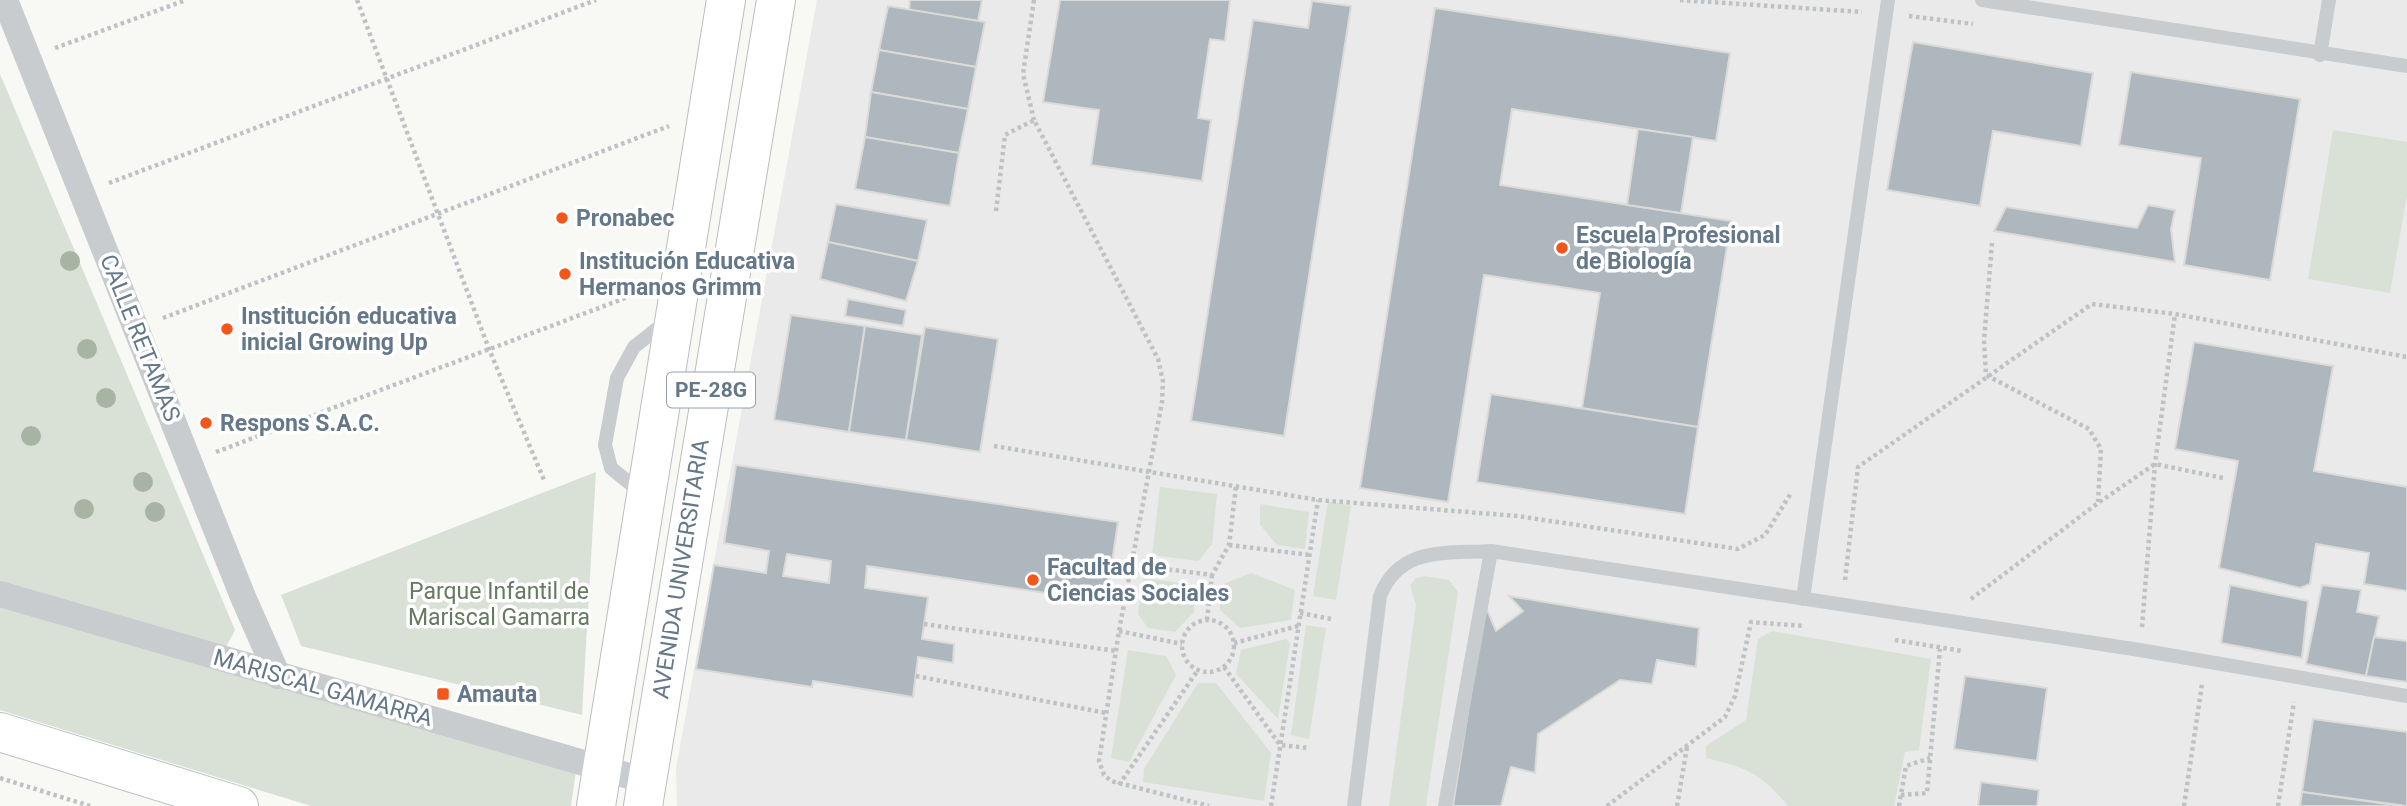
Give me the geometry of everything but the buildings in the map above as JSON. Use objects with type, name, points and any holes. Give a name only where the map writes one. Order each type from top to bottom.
[{"type":"main road","name":"AVENIDA UNIVERSITARIA","points":[[597,795],[726,0]]},
{"type":"main road","name":"AVENIDA UNIVERSITARIA","points":[[645,795],[776,0]]},
{"type":"main road","points":[[0,732],[239,806]]},
{"type":"street","name":"CALLE RETAMAS","points":[[5,0],[189,462],[278,676]]},
{"type":"street","name":"MARISCAL GAMARRA","points":[[0,594],[278,676],[597,795],[645,795]]},
{"type":"lane","points":[[1803,599],[1888,0]]},
{"type":"lane","points":[[1982,0],[2320,55],[2407,66]]},
{"type":"lane","points":[[2320,55],[2329,0]]},
{"type":"lane","points":[[1445,806],[1491,551]]},
{"type":"lane","points":[[1354,806],[1380,596],[1385,582],[1408,561],[1421,555],[1491,551],[2153,652],[2407,696]]},
{"type":"path","points":[[28,57],[186,0]]},
{"type":"path","points":[[357,0],[489,349],[544,480]]},
{"type":"path","points":[[82,193],[596,0]]},
{"type":"path","points":[[1034,0],[1023,74],[1034,120],[1158,359],[1163,381],[1162,402],[1134,565],[1119,631],[1099,761],[1104,775],[1119,785],[1209,806]]},
{"type":"path","points":[[1859,25],[1861,12]]},
{"type":"path","points":[[136,328],[439,216],[708,111]]},
{"type":"path","points":[[996,211],[1005,135],[1034,120]]},
{"type":"path","points":[[1986,375],[1984,340],[1992,243]]},
{"type":"path","points":[[189,462],[680,278]]},
{"type":"path","points":[[1856,582],[1844,580],[1858,467],[1986,375],[2092,304],[2175,314],[2407,357]]},
{"type":"path","points":[[2142,629],[2155,464],[2175,314]]},
{"type":"path","points":[[1986,375],[2089,429],[2101,449],[2098,503]]},
{"type":"path","points":[[993,446],[1318,500],[1517,516],[1738,549],[1765,536],[1787,505],[1794,486]]},
{"type":"path","points":[[1958,598],[1970,600],[2098,503],[2155,464],[2223,478]]},
{"type":"path","points":[[1207,620],[1212,575],[1229,545],[1236,486]]},
{"type":"path","points":[[1271,806],[1318,500]]},
{"type":"path","points":[[1229,545],[1310,555]]},
{"type":"path","points":[[1134,565],[1212,575]]},
{"type":"path","points":[[1300,613],[1331,618]]},
{"type":"path","points":[[1207,620],[1220,622],[1229,631],[1234,643],[1232,655],[1224,667],[1216,671],[1198,670],[1185,660],[1182,644],[1187,629],[1207,620]]},
{"type":"path","points":[[1607,806],[1725,717],[1731,707],[1751,622]]},
{"type":"path","points":[[924,624],[1116,651]]},
{"type":"path","points":[[1234,643],[1298,626]]},
{"type":"path","points":[[1119,631],[1182,644]]},
{"type":"path","points":[[1901,795],[1927,793],[1940,649]]},
{"type":"path","points":[[1224,667],[1280,745],[1308,748]]},
{"type":"path","points":[[1119,785],[1198,670]]},
{"type":"path","points":[[2184,806],[2204,670]]},
{"type":"path","points":[[916,676],[1106,712]]},
{"type":"path","points":[[2278,806],[2294,701]]},
{"type":"path","points":[[1677,806],[1687,746]]},
{"type":"path","points":[[1899,806],[1906,766],[1930,758]]},
{"type":"path","points":[[0,778],[90,806]]},
{"type":"shaded area","points":[[817,0],[2407,0],[2407,806],[677,806],[676,768]]},
{"type":"green space","points":[[0,74],[235,630],[226,647],[0,585]]},
{"type":"green space","points":[[2333,130],[2407,142],[2407,195],[2390,293],[2308,279]]},
{"type":"green space","name":"Parque Infantil de Mariscal Gamarra","points":[[596,472],[582,715],[301,646],[281,595]]},
{"type":"green space","points":[[1160,487],[1217,494],[1212,544],[1198,561],[1152,555]]},
{"type":"green space","points":[[1328,501],[1351,506],[1336,600],[1313,596]]},
{"type":"green space","points":[[1260,504],[1309,512],[1305,549],[1277,545],[1260,525]]},
{"type":"green space","points":[[1251,573],[1295,590],[1291,620],[1240,628],[1220,610],[1221,585]]},
{"type":"green space","points":[[1425,576],[1449,580],[1458,592],[1426,806],[1389,806],[1416,605],[1410,585],[1416,578]]},
{"type":"green space","points":[[1143,578],[1195,585],[1194,612],[1175,632],[1148,628],[1138,614]]},
{"type":"green space","points":[[0,607],[576,771],[571,806],[311,806],[0,710]]},
{"type":"green space","points":[[1306,625],[1326,628],[1309,739],[1291,735]]},
{"type":"green space","points":[[1772,631],[1931,659],[1919,750],[1905,752],[1894,806],[1788,806],[1770,786],[1752,773],[1706,758],[1706,746],[1746,720],[1758,639]]},
{"type":"green space","points":[[1286,639],[1290,643],[1278,719],[1236,674],[1241,650]]},
{"type":"green space","points":[[1128,650],[1166,656],[1176,675],[1129,762],[1111,758]]},
{"type":"green space","points":[[1198,683],[1216,683],[1271,753],[1264,801],[1143,782],[1144,769]]},
{"type":"place","name":"Pronabec","points":[[562,218]]},
{"type":"place","name":"Escuela Profesional de Biología","points":[[1562,248]]},
{"type":"place","name":"Institución Educativa Hermanos Grimm","points":[[565,274]]},
{"type":"place","name":"Institución educativa inicial Growing Up","points":[[227,329]]},
{"type":"place","name":"Respons S.A.C.","points":[[206,423]]},
{"type":"place","name":"Facultad de Ciencias Sociales","points":[[1033,580]]},
{"type":"place","name":"Amauta","points":[[443,694]]}]
